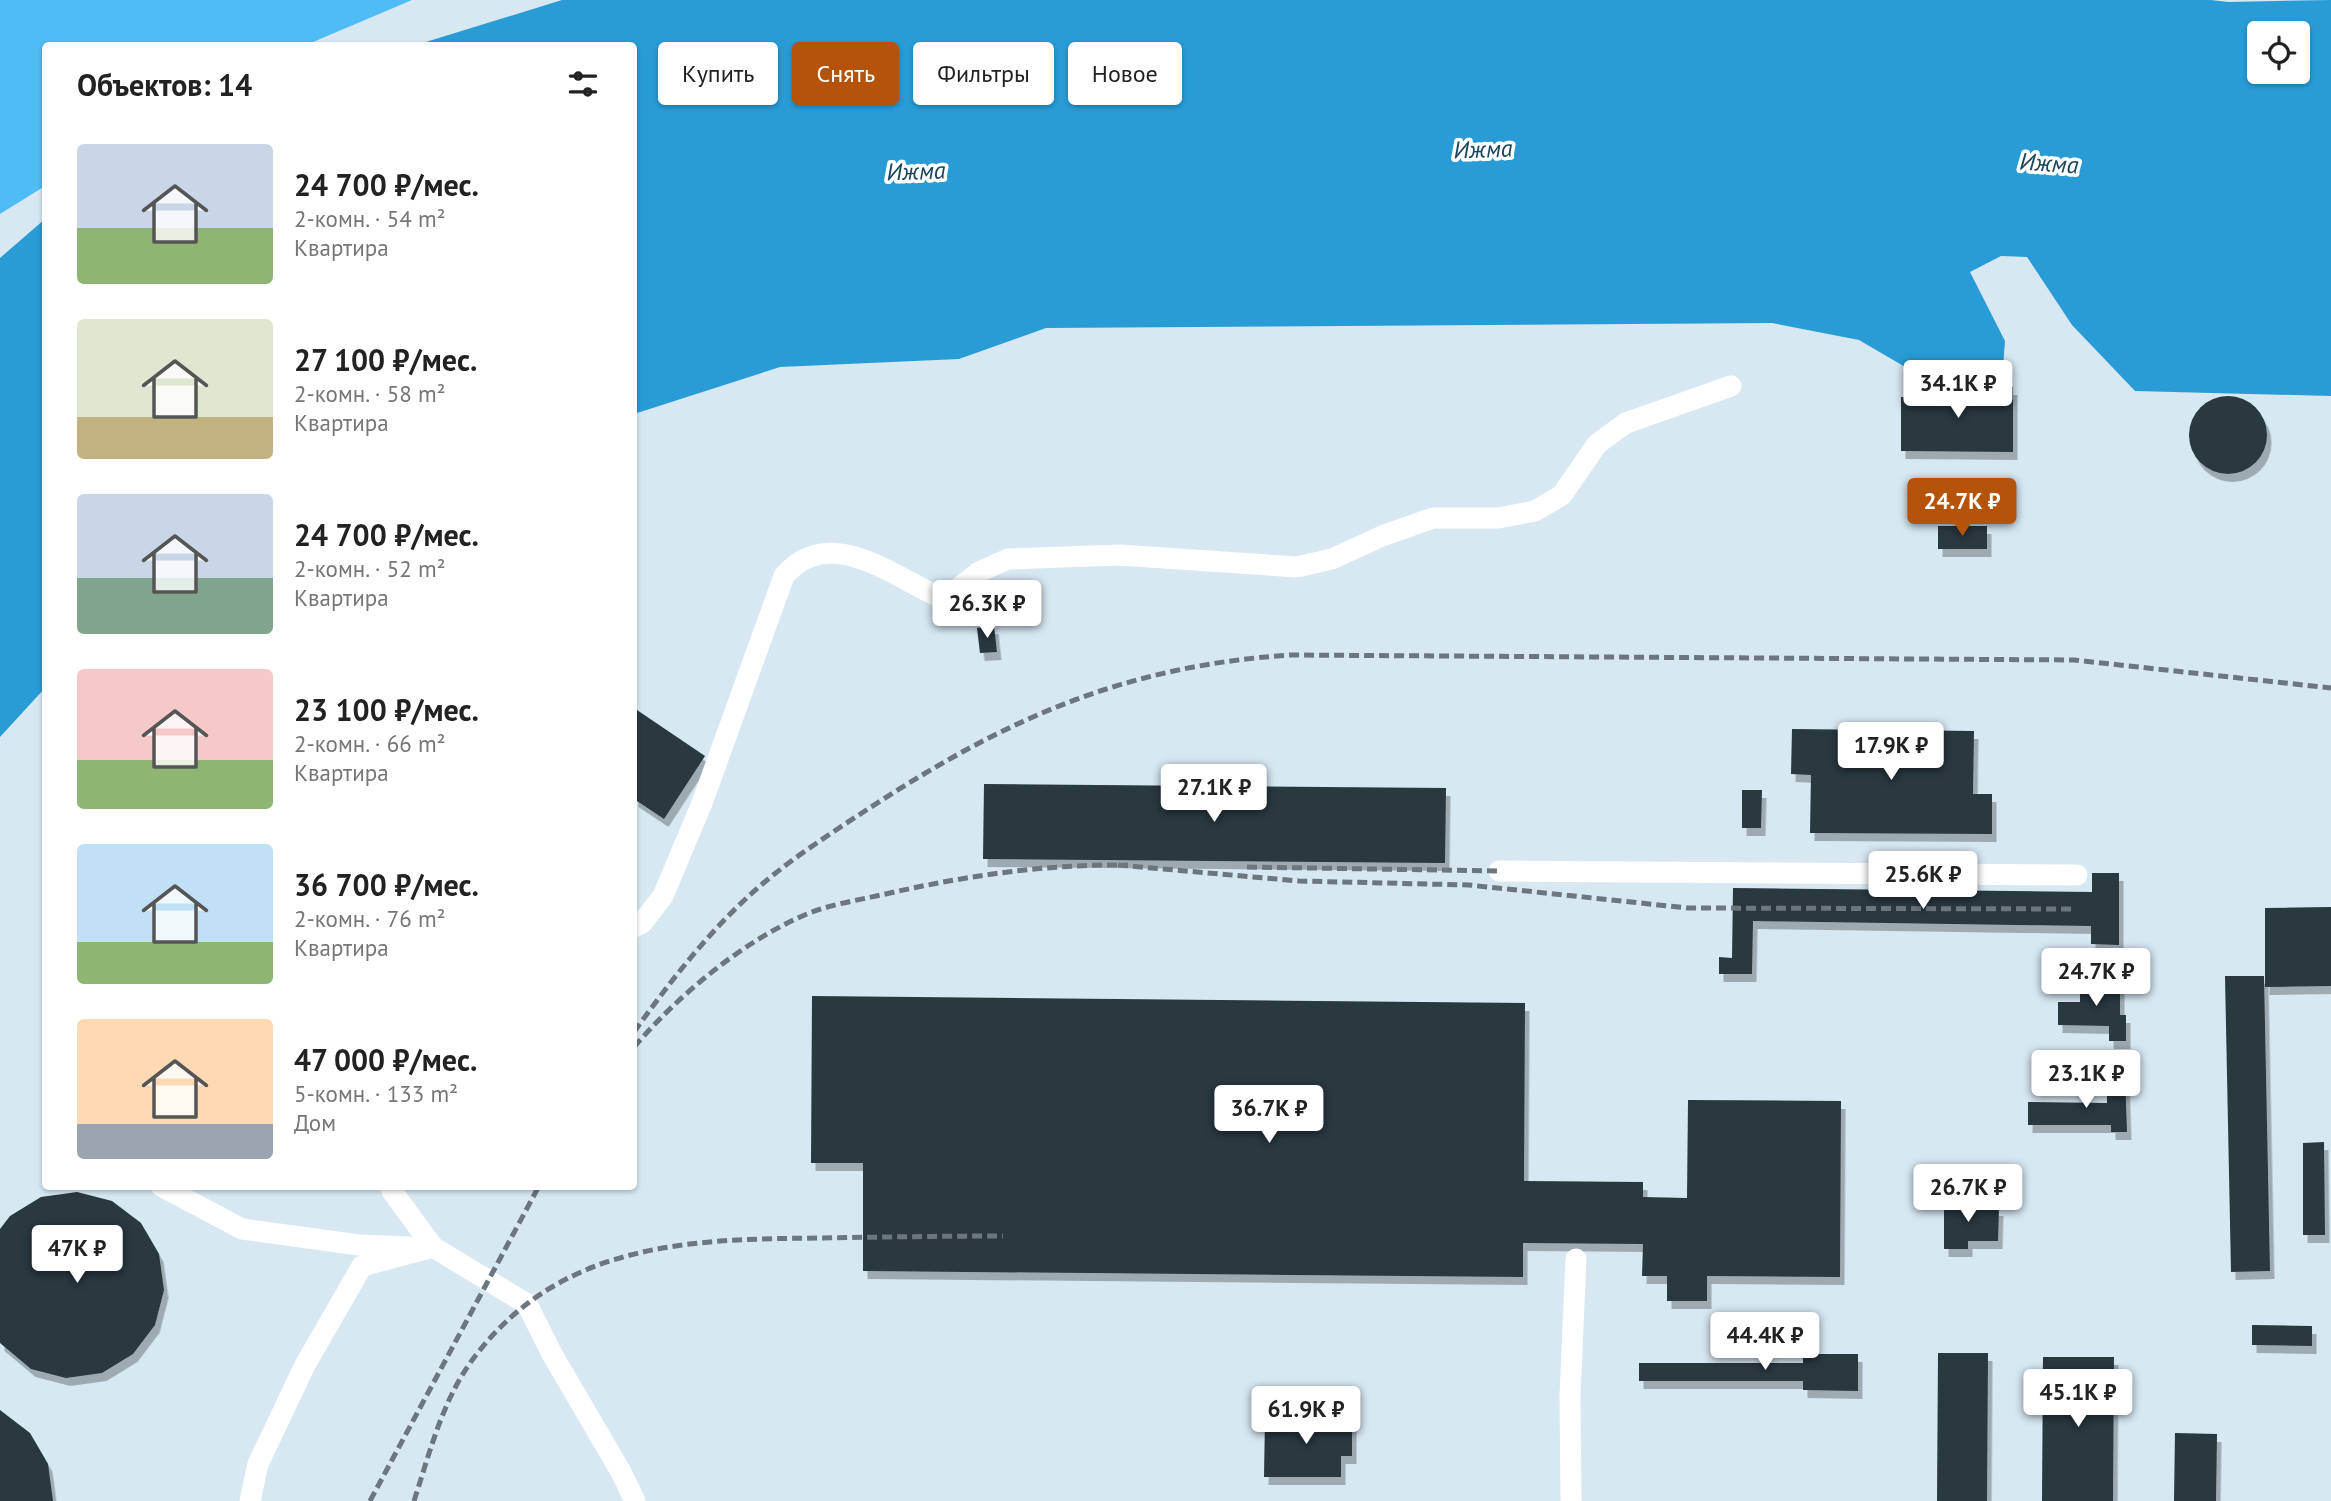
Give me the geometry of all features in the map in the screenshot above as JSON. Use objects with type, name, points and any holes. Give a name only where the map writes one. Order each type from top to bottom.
[{"type":"street","points":[[637,926],[663,896],[702,803],[783,576],[797,561],[811,553],[846,553],[935,595],[957,589],[979,572],[1008,559],[1119,555],[1297,567],[1332,559],[1382,536],[1433,518],[1498,518],[1535,511],[1562,495],[1597,444],[1626,423],[1731,386]]},
{"type":"street","points":[[1499,871],[2077,875]]},
{"type":"street","points":[[169,1190],[242,1229],[359,1245],[433,1247]]},
{"type":"street","points":[[392,1190],[433,1247],[527,1304],[552,1354],[635,1501]]},
{"type":"street","points":[[250,1501],[258,1464],[305,1364],[362,1266],[433,1247]]},
{"type":"street","points":[[1570,1501],[1570,1395],[1576,1259]]},
{"type":"shaded area","points":[[0,0],[412,0],[313,42],[42,42],[42,188],[0,214]]},
{"type":"water","name":"Ижма","points":[[562,0],[2331,0],[2331,396],[2135,391],[2072,325],[2027,257],[2001,256],[1970,272],[2005,341],[2002,380],[1924,378],[1859,340],[1772,323],[1046,328],[959,359],[780,367],[637,413],[637,42],[426,42]]},
{"type":"water","points":[[42,222],[42,691],[0,737],[0,258]]},
{"type":"building","points":[[1911,387],[2013,387],[2013,452],[1901,451],[1901,397],[1911,397]]},
{"type":"building","points":[[2228,396],[2243,399],[2256,407],[2264,420],[2267,435],[2264,450],[2256,463],[2243,471],[2228,474],[2213,471],[2200,463],[2192,450],[2189,435],[2192,420],[2200,407],[2213,399]]},
{"type":"building","points":[[1938,526],[1987,526],[1987,549],[1938,549]]},
{"type":"building","points":[[994,626],[997,652],[980,653],[977,628]]},
{"type":"building","points":[[637,710],[705,756],[664,819],[637,801]]},
{"type":"building","points":[[1792,729],[1974,731],[1973,794],[1992,794],[1992,834],[1810,833],[1811,775],[1791,774]]},
{"type":"building","points":[[984,784],[1446,788],[1445,863],[983,859]]},
{"type":"building","points":[[1742,790],[1762,790],[1761,828],[1742,828]]},
{"type":"building","points":[[2092,873],[2119,873],[2119,945],[2091,944],[2091,926],[1753,921],[1752,974],[1719,974],[1719,957],[1732,958],[1733,888],[2092,892]]},
{"type":"building","points":[[2331,907],[2331,986],[2265,987],[2265,908]]},
{"type":"building","points":[[2225,976],[2264,976],[2270,1271],[2231,1272]]},
{"type":"building","points":[[2080,980],[2120,980],[2120,1015],[2126,1015],[2126,1041],[2109,1041],[2109,1026],[2058,1025],[2058,1002],[2080,1002]]},
{"type":"building","points":[[812,996],[1525,1003],[1524,1181],[1643,1182],[1643,1197],[1687,1198],[1688,1100],[1841,1101],[1840,1277],[1707,1276],[1707,1301],[1667,1301],[1667,1276],[1642,1276],[1643,1244],[1523,1243],[1523,1277],[863,1271],[863,1163],[811,1163]]},
{"type":"building","points":[[2107,1074],[2125,1074],[2127,1132],[2111,1132],[2111,1125],[2028,1125],[2028,1102],[2107,1103]]},
{"type":"building","points":[[2324,1142],[2325,1235],[2303,1235],[2303,1143]]},
{"type":"building","points":[[77,1192],[112,1201],[141,1223],[159,1254],[164,1290],[155,1325],[133,1354],[102,1373],[66,1378],[31,1369],[0,1343],[0,1229],[10,1216],[41,1197]]},
{"type":"building","points":[[1944,1199],[1968,1199],[1968,1207],[1999,1208],[1998,1241],[1968,1241],[1968,1249],[1944,1249]]},
{"type":"building","points":[[2252,1325],[2312,1326],[2312,1346],[2252,1345]]},
{"type":"building","points":[[1938,1353],[1988,1353],[1987,1501],[1937,1501]]},
{"type":"building","points":[[1803,1354],[1858,1354],[1858,1391],[1803,1390],[1803,1381],[1639,1381],[1639,1363],[1803,1363]]},
{"type":"building","points":[[2043,1357],[2114,1357],[2113,1501],[2042,1501]]},
{"type":"building","points":[[0,1410],[30,1433],[48,1464],[53,1501],[0,1501]]},
{"type":"building","points":[[1265,1417],[1352,1418],[1352,1456],[1341,1456],[1341,1477],[1264,1477]]},
{"type":"building","points":[[2175,1433],[2217,1434],[2216,1501],[2174,1501]]},
{"type":"railway","points":[[637,1028],[689,960],[734,910],[779,870],[871,807],[971,747],[1020,723],[1121,684],[1174,671],[1230,661],[1290,655],[2074,660],[2331,688]]},
{"type":"railway","points":[[1118,865],[1299,881],[1469,885],[1688,908],[2075,909]]},
{"type":"railway","points":[[637,1044],[710,973],[754,942],[810,913],[850,901],[973,877],[1034,869],[1128,865]]},
{"type":"railway","points":[[1247,867],[1499,871]]},
{"type":"railway","points":[[370,1501],[537,1190]]},
{"type":"railway","points":[[414,1501],[446,1407],[476,1355],[511,1317],[549,1289],[590,1268],[634,1254],[679,1245],[726,1241],[1003,1236]]}]
